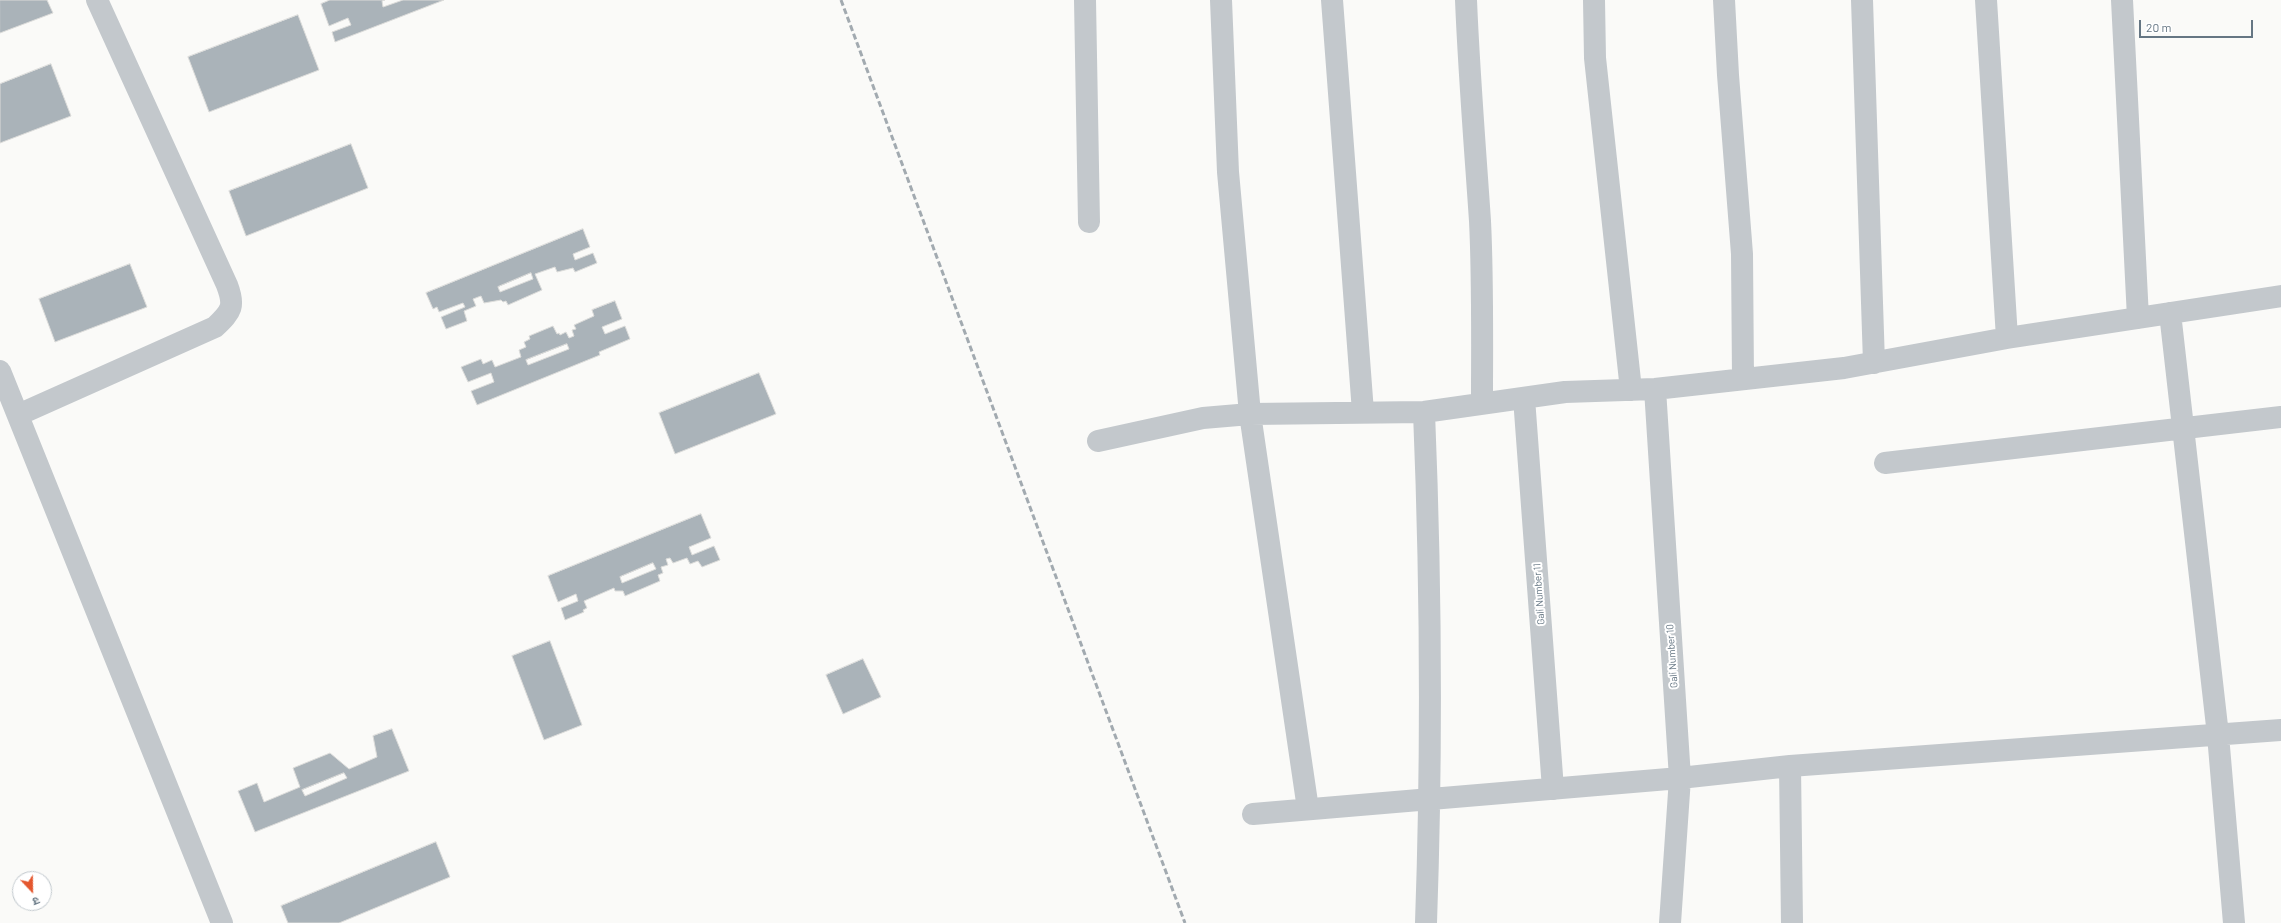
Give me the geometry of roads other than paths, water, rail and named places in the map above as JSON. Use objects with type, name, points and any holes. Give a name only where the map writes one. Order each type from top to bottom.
[{"type":"street","points":[[18,415],[215,327],[227,316],[232,300],[224,277],[97,0]]},
{"type":"street","points":[[1085,0],[1089,222]]},
{"type":"street","points":[[1221,0],[1228,172],[1250,414],[1308,809]]},
{"type":"street","points":[[1332,0],[1363,412]]},
{"type":"street","points":[[1466,0],[1470,95],[1480,222],[1482,403]]},
{"type":"street","points":[[1594,0],[1595,58],[1631,390]]},
{"type":"street","points":[[1724,0],[1728,75],[1742,254],[1743,379]]},
{"type":"street","points":[[1862,0],[1874,363]]},
{"type":"street","points":[[1986,0],[2007,338]]},
{"type":"street","points":[[2122,0],[2138,318]]},
{"type":"street","points":[[1098,441],[1203,418],[1250,414],[1424,412],[1565,392],[1654,389],[1874,363],[2007,338],[2281,296]]},
{"type":"street","points":[[2170,313],[2218,735],[2234,923]]},
{"type":"street","points":[[0,371],[222,923]]},
{"type":"street","name":"Gali Number 10","points":[[1654,389],[1680,778],[1670,923]]},
{"type":"street","name":"Gali Number 11","points":[[1524,398],[1553,789]]},
{"type":"street","points":[[1424,412],[1427,489],[1430,800],[1426,923]]},
{"type":"street","points":[[1885,463],[2281,417]]},
{"type":"street","points":[[1253,814],[1680,778],[1790,766],[2281,730]]},
{"type":"street","points":[[1790,766],[1792,923]]},
{"type":"railway","points":[[841,0],[1185,923]]}]
